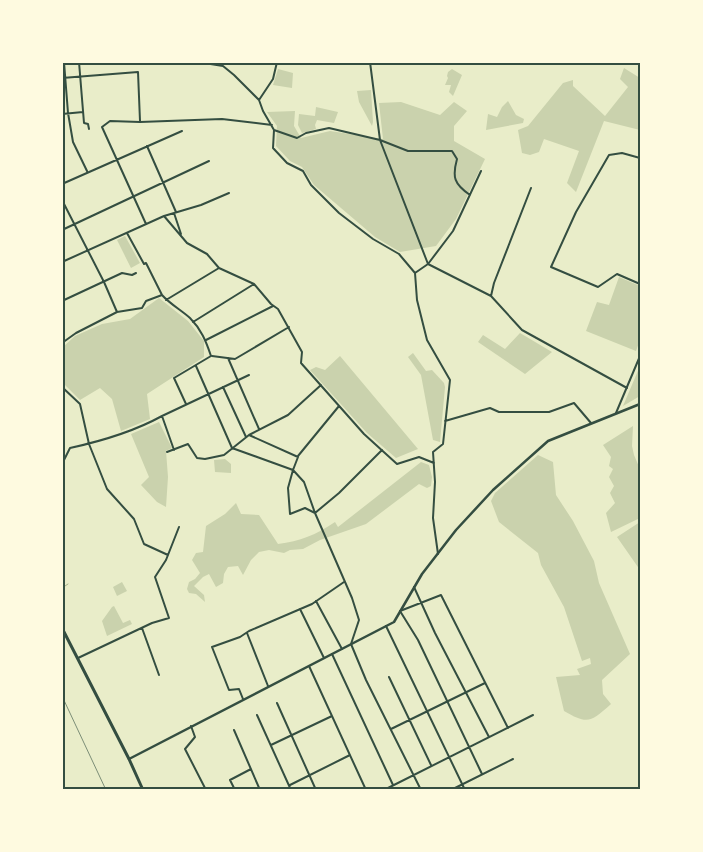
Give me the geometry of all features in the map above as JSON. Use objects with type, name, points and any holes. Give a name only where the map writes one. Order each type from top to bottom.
[{"type":"highway","points":[[62,628],[129,758],[142,790]]},
{"type":"street","points":[[64,62],[64,78],[72,142],[87,172]]},
{"type":"street","points":[[79,62],[84,123],[88,124],[89,129]]},
{"type":"street","points":[[198,62],[223,66],[234,75],[259,100],[274,130],[272,148],[287,163],[303,170],[311,185],[339,213],[373,239],[399,254],[415,273],[417,300],[427,340],[450,380],[443,444],[433,452],[435,482],[433,518],[438,554]]},
{"type":"street","points":[[259,100],[273,80],[277,62]]},
{"type":"street","points":[[370,62],[380,140],[428,264],[492,296],[522,330],[627,388]]},
{"type":"street","points":[[64,78],[138,72],[140,122]]},
{"type":"street","points":[[62,114],[83,112]]},
{"type":"street","points":[[146,224],[102,127],[110,121],[140,122],[222,119],[272,125]]},
{"type":"street","points":[[274,130],[297,138],[306,133],[329,128],[380,140],[408,151],[452,151],[457,158],[453,174],[460,188],[470,195]]},
{"type":"street","points":[[62,184],[182,131]]},
{"type":"street","points":[[147,146],[163,182],[182,236]]},
{"type":"street","points":[[640,158],[622,152],[609,155],[576,212],[551,267],[598,286],[617,274],[640,284]]},
{"type":"street","points":[[62,230],[209,161]]},
{"type":"street","points":[[415,273],[428,264],[453,231],[481,170]]},
{"type":"street","points":[[492,296],[494,283],[531,188]]},
{"type":"street","points":[[62,262],[164,216],[229,194]]},
{"type":"street","points":[[62,200],[104,282],[117,312]]},
{"type":"street","points":[[164,216],[187,243],[207,254],[219,268],[254,284],[278,309],[302,352],[301,363],[364,434],[397,464],[419,457],[434,463]]},
{"type":"street","points":[[127,233],[144,264],[146,263],[162,295],[193,322],[206,340],[211,356]]},
{"type":"street","points":[[166,300],[219,268]]},
{"type":"street","points":[[62,301],[122,273],[132,275],[136,273]]},
{"type":"street","points":[[193,322],[254,284]]},
{"type":"street","points":[[62,343],[76,333],[117,312],[142,308],[146,301],[162,295]]},
{"type":"street","points":[[206,340],[274,306]]},
{"type":"street","points":[[186,404],[174,378],[211,356],[235,359],[289,327]]},
{"type":"street","points":[[615,415],[640,356]]},
{"type":"street","points":[[228,358],[259,430]]},
{"type":"street","points":[[196,366],[232,448],[293,470],[304,482],[315,513],[352,598],[359,620],[351,644],[366,680],[421,790]]},
{"type":"street","points":[[62,464],[70,448],[144,426],[249,375]]},
{"type":"street","points":[[167,452],[188,444],[196,458],[205,459],[224,455],[249,435],[288,415],[321,385]]},
{"type":"street","points":[[62,387],[80,404],[88,444],[107,489],[134,519],[144,544],[168,555]]},
{"type":"street","points":[[223,387],[246,437]]},
{"type":"street","points":[[445,421],[490,408],[500,412],[549,412],[574,403],[591,424]]},
{"type":"street","points":[[129,758],[394,622],[422,574],[456,530],[493,490],[548,441],[640,404]]},
{"type":"street","points":[[315,513],[305,508],[290,514],[288,488],[298,457],[339,406]]},
{"type":"street","points":[[162,416],[174,450]]},
{"type":"street","points":[[249,435],[298,457]]},
{"type":"street","points":[[315,513],[341,491],[382,450]]},
{"type":"street","points":[[78,658],[142,628],[169,618],[155,577],[168,555],[178,527]]},
{"type":"street","points":[[243,700],[239,690],[229,690],[212,647],[240,637],[300,609],[316,601],[344,582]]},
{"type":"street","points":[[414,587],[435,633],[489,737]]},
{"type":"street","points":[[400,611],[441,595],[508,728]]},
{"type":"street","points":[[316,601],[342,649]]},
{"type":"street","points":[[300,609],[324,658]]},
{"type":"street","points":[[400,611],[418,640],[482,774]]},
{"type":"street","points":[[386,626],[465,790]]},
{"type":"street","points":[[142,628],[159,675]]},
{"type":"street","points":[[247,633],[268,687]]},
{"type":"street","points":[[332,654],[393,785]]},
{"type":"street","points":[[309,666],[366,790]]},
{"type":"street","points":[[389,677],[432,765]]},
{"type":"street","points":[[392,729],[485,683]]},
{"type":"street","points":[[277,703],[316,790]]},
{"type":"street","points":[[258,715],[291,790]]},
{"type":"street","points":[[384,790],[533,715]]},
{"type":"street","points":[[271,745],[332,716]]},
{"type":"street","points":[[192,726],[195,738],[185,749],[206,790]]},
{"type":"street","points":[[234,730],[260,790]]},
{"type":"street","points":[[289,786],[350,755]]},
{"type":"street","points":[[451,790],[513,759]]},
{"type":"street","points":[[235,790],[230,780],[251,769]]},
{"type":"street","points":[[211,790],[214,788],[215,790]]},
{"type":"green space","points":[[624,68],[640,78],[640,130],[604,121],[576,192],[567,183],[579,151],[544,139],[539,152],[530,155],[522,153],[518,130],[528,126],[563,83],[573,80],[573,86],[605,116],[628,87],[620,79]]},
{"type":"green space","points":[[278,69],[293,73],[292,88],[273,85]]},
{"type":"green space","points":[[452,69],[462,75],[453,96],[449,92],[451,85],[445,85],[448,72]]},
{"type":"green space","points":[[371,90],[372,126],[359,102],[357,91]]},
{"type":"green space","points":[[508,101],[516,115],[524,119],[523,123],[486,130],[488,114],[497,117],[502,107]]},
{"type":"green space","points":[[401,102],[440,115],[454,102],[467,111],[454,126],[454,141],[485,159],[456,219],[436,246],[400,252],[375,237],[314,185],[302,167],[290,161],[276,146],[277,126],[267,112],[295,111],[294,126],[301,138],[330,131],[383,139],[379,103]]},
{"type":"green space","points":[[316,107],[338,112],[334,123],[317,120],[316,129],[302,133],[298,125],[299,114],[315,116]]},
{"type":"green space","points":[[125,236],[140,263],[131,268],[117,240]]},
{"type":"green space","points":[[619,277],[640,286],[640,340],[636,351],[586,331],[597,302],[609,305]]},
{"type":"green space","points":[[159,298],[188,321],[204,341],[204,357],[147,394],[150,419],[121,431],[112,399],[100,388],[80,400],[63,383],[63,347],[75,336],[102,324],[130,319]]},
{"type":"green space","points":[[520,333],[552,352],[525,374],[478,342],[483,335],[505,349]]},
{"type":"green space","points":[[413,353],[426,371],[432,370],[444,383],[440,442],[433,440],[421,375],[408,357]]},
{"type":"green space","points":[[340,356],[418,449],[396,458],[367,433],[310,370],[316,367],[325,370]]},
{"type":"green space","points":[[640,366],[640,396],[623,406]]},
{"type":"green space","points":[[159,422],[172,448],[166,451],[168,477],[166,507],[157,502],[141,485],[149,477],[131,434]]},
{"type":"green space","points":[[633,426],[632,446],[640,469],[640,518],[611,532],[606,513],[615,503],[610,493],[614,486],[609,477],[613,469],[609,466],[611,457],[603,445]]},
{"type":"green space","points":[[538,455],[553,462],[556,495],[573,521],[594,561],[599,583],[630,654],[602,680],[603,694],[611,704],[599,715],[589,720],[584,720],[564,711],[556,677],[580,675],[577,669],[591,664],[590,658],[582,661],[564,607],[541,565],[538,553],[499,522],[491,501],[495,493]]},
{"type":"green space","points":[[225,459],[231,464],[231,473],[215,472],[214,460]]},
{"type":"green space","points":[[421,462],[429,465],[432,477],[431,486],[427,488],[419,484],[366,524],[320,540],[303,549],[290,550],[284,553],[269,550],[259,552],[251,560],[243,575],[238,566],[228,567],[224,574],[223,583],[216,587],[209,574],[194,586],[204,595],[205,602],[196,594],[189,593],[187,589],[189,582],[200,573],[192,560],[196,553],[203,552],[206,526],[225,514],[236,503],[241,514],[259,515],[278,544],[294,541],[308,537],[335,522],[338,527]]},
{"type":"green space","points":[[640,522],[640,570],[617,537]]},
{"type":"green space","points":[[122,582],[127,591],[117,596],[113,587]]},
{"type":"green space","points":[[114,606],[123,623],[130,620],[132,624],[107,636],[102,621]]},
{"type":"waterway","points":[[62,588],[68,584]]},
{"type":"railway","points":[[62,696],[106,790]]}]
